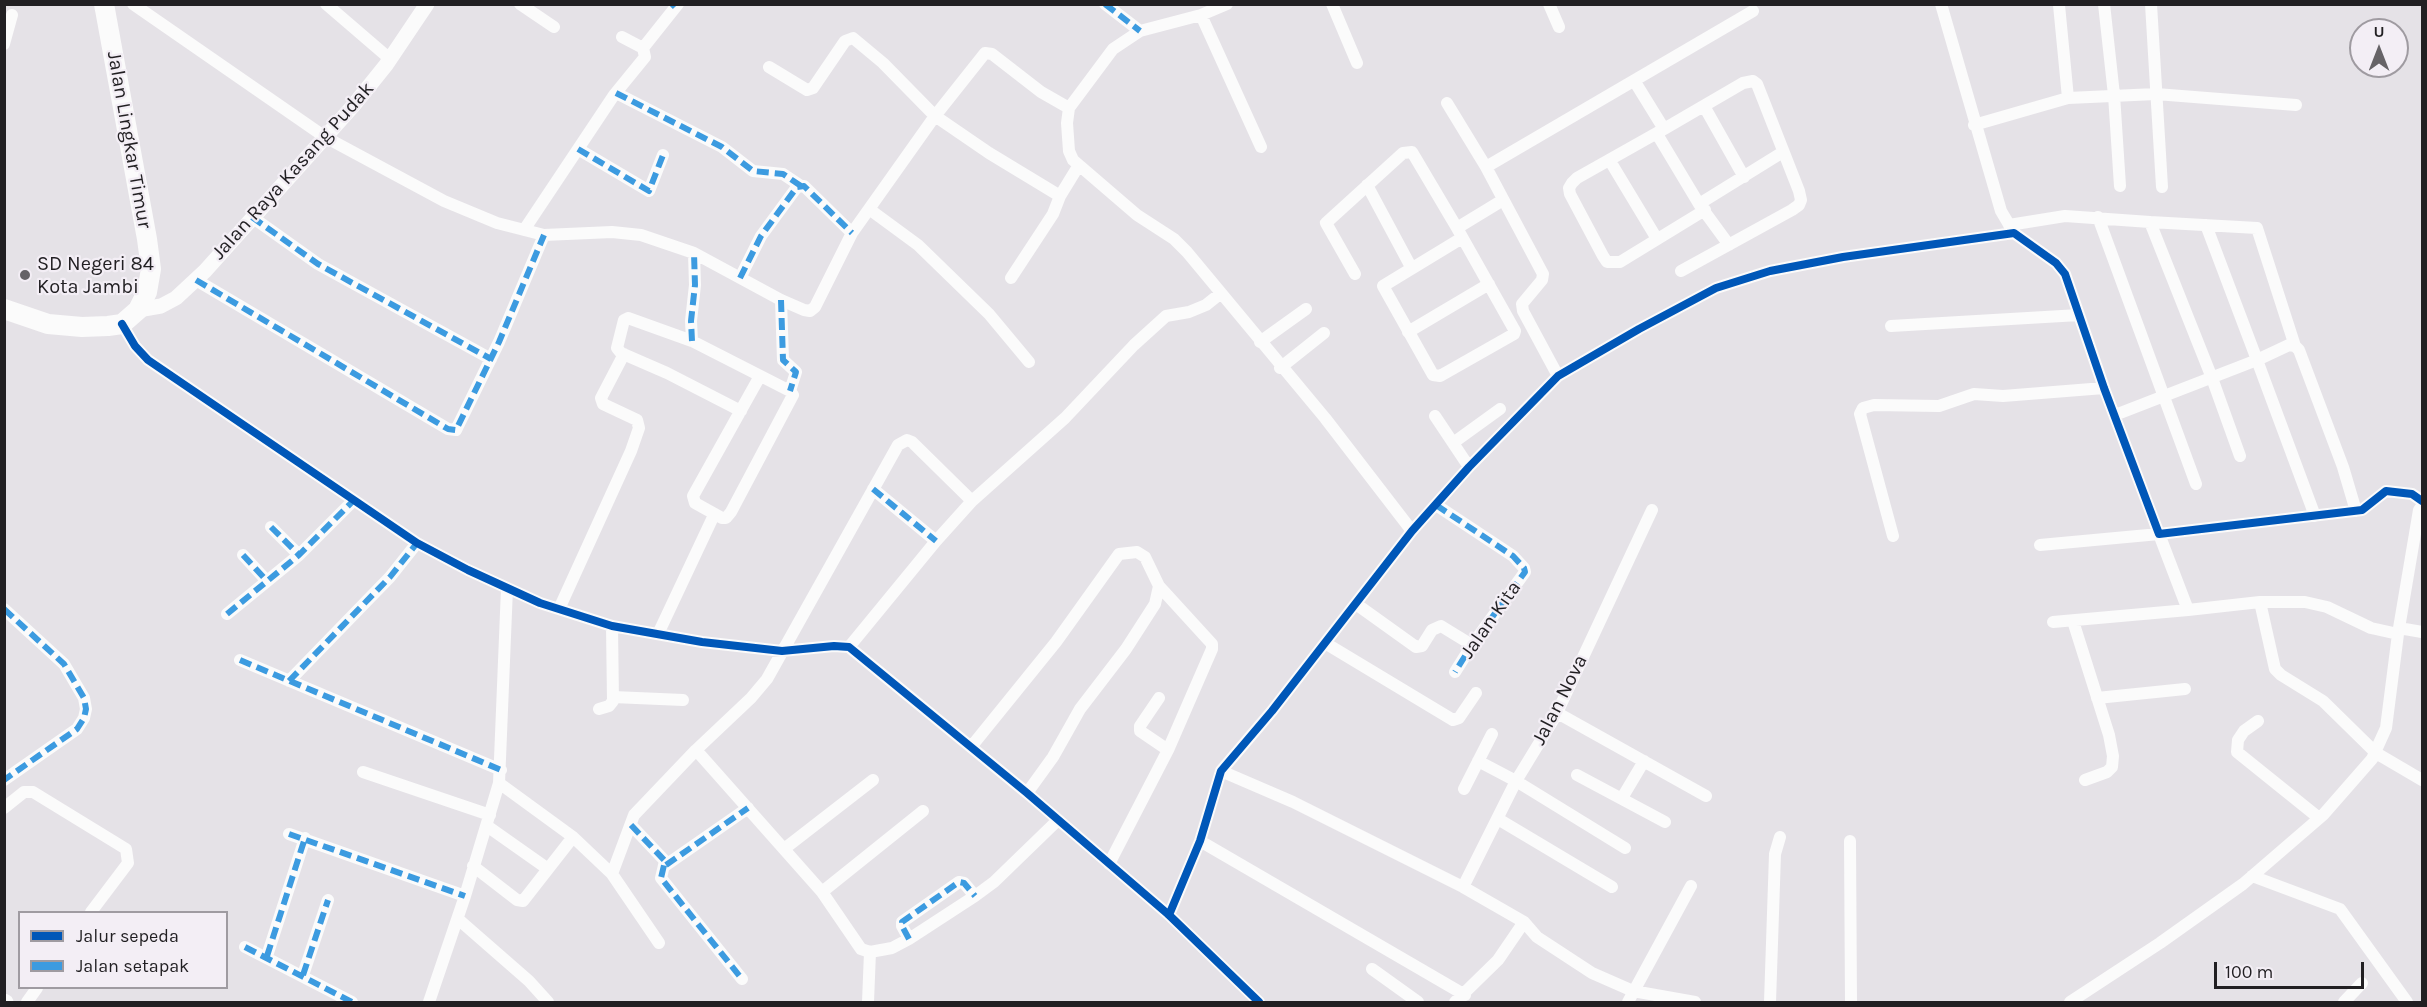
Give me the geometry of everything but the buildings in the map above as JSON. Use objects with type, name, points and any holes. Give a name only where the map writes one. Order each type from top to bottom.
[{"type":"highway","name":"Jalan Lingkar Timur","points":[[104,4],[151,269],[147,292],[138,310]]},
{"type":"highway","points":[[4,309],[48,324],[82,327],[122,324],[138,310]]},
{"type":"street","points":[[133,4],[325,137],[444,201],[497,222],[544,235],[612,232],[641,236],[694,254],[781,300],[810,311],[815,307],[852,234],[935,116],[985,53],[992,54],[1041,92],[1069,108]]},
{"type":"street","points":[[326,4],[390,59]]},
{"type":"street","name":"Jalan Raya Kasang Pudak","points":[[138,310],[161,306],[176,298],[196,280],[325,137],[390,59],[427,4]]},
{"type":"street","points":[[520,4],[554,27]]},
{"type":"street","points":[[1105,4],[1140,31]]},
{"type":"street","points":[[1227,4],[1201,15],[1140,31],[1113,49],[1069,108],[1066,123],[1069,151],[1079,165],[1137,215],[1174,239],[1221,293],[1280,368],[1325,418],[1412,531]]},
{"type":"street","points":[[1332,4],[1357,63]]},
{"type":"street","points":[[1549,4],[1559,27]]},
{"type":"street","points":[[1941,4],[1974,125],[2001,211],[2011,229],[2056,263],[2065,274],[2104,388],[2188,610]]},
{"type":"street","points":[[2103,4],[2114,95],[2120,186]]},
{"type":"street","points":[[2151,4],[2162,187]]},
{"type":"street","points":[[524,230],[616,93],[645,57],[643,48],[675,5]]},
{"type":"street","points":[[2059,5],[2068,98]]},
{"type":"street","points":[[1486,167],[1753,11]]},
{"type":"street","points":[[4,44],[12,15]]},
{"type":"street","points":[[1201,15],[1261,147]]},
{"type":"street","points":[[622,37],[643,48]]},
{"type":"street","points":[[769,67],[807,90],[813,88],[844,41],[853,38],[883,63],[935,116],[989,153],[1060,196]]},
{"type":"street","points":[[1681,271],[1799,205],[1801,200],[1800,191],[1757,84],[1753,81],[1743,83],[1578,178],[1569,188],[1570,194],[1607,262],[1620,262],[1783,152]]},
{"type":"street","points":[[1635,82],[1702,207],[1729,245]]},
{"type":"street","points":[[616,93],[722,147],[741,164],[753,171],[783,174],[806,188],[852,234]]},
{"type":"street","points":[[1974,125],[2068,98],[2114,95],[2156,94],[2296,105]]},
{"type":"street","points":[[1447,103],[1486,167],[1543,274],[1542,280],[1522,304],[1522,311],[1558,376]]},
{"type":"street","points":[[1704,106],[1743,177]]},
{"type":"street","points":[[578,149],[649,191],[663,155]]},
{"type":"street","points":[[1355,274],[1326,223],[1403,153],[1412,152],[1460,233],[1514,327],[1514,334],[1436,377],[1383,286],[1460,233],[1503,200]]},
{"type":"street","points":[[1610,161],[1657,239]]},
{"type":"street","points":[[1011,278],[1053,214],[1060,196],[1079,165]]},
{"type":"street","points":[[1367,184],[1411,267]]},
{"type":"street","points":[[740,278],[761,236],[797,187],[801,186]]},
{"type":"street","points":[[869,209],[918,245],[989,314],[1029,362]]},
{"type":"street","points":[[1169,915],[1200,841],[1221,771],[1412,531],[1469,467],[1558,376],[1716,288],[1770,271],[2011,229],[2065,216],[2256,228],[2295,346],[2299,350],[2335,446],[2356,510]]},
{"type":"street","points":[[252,217],[318,264],[491,359]]},
{"type":"street","points":[[2098,217],[2196,484]]},
{"type":"street","points":[[2150,222],[2212,378],[2240,456]]},
{"type":"street","points":[[2206,225],[2315,516]]},
{"type":"street","points":[[196,280],[453,431],[458,429],[491,359],[544,235]]},
{"type":"street","points":[[692,340],[694,254]]},
{"type":"street","points":[[1408,332],[1489,284]]},
{"type":"street","points":[[849,647],[972,501],[1065,418],[1134,345],[1166,316],[1189,312],[1206,305],[1221,293]]},
{"type":"street","points":[[760,376],[693,496],[695,503],[714,515],[726,518],[731,512],[792,396],[790,391],[796,372],[783,360],[781,300]]},
{"type":"street","points":[[1260,342],[1306,309]]},
{"type":"street","points":[[1891,326],[2079,315]]},
{"type":"street","points":[[741,411],[667,372],[624,354],[617,348],[625,319],[692,340],[790,391]]},
{"type":"street","points":[[122,324],[135,346],[148,360],[417,543],[507,588],[559,609],[612,626],[658,634],[782,651],[826,646],[849,647],[1027,793],[1169,915],[1259,1002]]},
{"type":"street","points":[[1280,368],[1324,333]]},
{"type":"street","points":[[2115,415],[2257,360],[2289,345],[2295,346]]},
{"type":"street","points":[[559,609],[631,451],[639,428],[637,420],[603,404],[601,398],[624,354]]},
{"type":"street","points":[[1893,536],[1860,414],[1863,408],[1874,405],[1939,406],[1974,394],[2003,396],[2104,388]]},
{"type":"street","points":[[1453,443],[1500,409]]},
{"type":"street","points":[[1435,416],[1469,467]]},
{"type":"street","points":[[612,874],[634,815],[767,679],[898,445],[907,440],[937,465],[972,501]]},
{"type":"street","points":[[873,489],[936,541]]},
{"type":"street","points":[[2040,545],[2159,534],[2356,510],[2368,506],[2386,491],[2412,494],[2422,501]]},
{"type":"street","points":[[228,614],[266,580],[299,555],[354,500]]},
{"type":"street","name":"Jalan Kita","points":[[1436,505],[1514,556],[1525,572],[1455,672]]},
{"type":"street","points":[[2070,1002],[2160,943],[2252,876],[2319,818],[2376,753],[2385,728],[2418,510],[2422,506]]},
{"type":"street","name":"Jalan Nova","points":[[1462,887],[1516,781],[1555,717],[1652,510]]},
{"type":"street","points":[[658,634],[714,515]]},
{"type":"street","points":[[271,527],[299,555]]},
{"type":"street","points":[[290,681],[390,577],[417,543]]},
{"type":"street","points":[[971,747],[1056,642],[1119,554],[1137,552],[1145,557],[1159,586],[1212,644],[1212,649],[1168,750],[1108,864]]},
{"type":"street","points":[[243,555],[266,580]]},
{"type":"street","points":[[1027,793],[1053,757],[1080,709],[1126,649],[1155,604],[1159,586]]},
{"type":"street","points":[[429,1002],[458,919],[499,783],[507,588]]},
{"type":"street","points":[[2260,602],[2275,669],[2323,701],[2376,753],[2422,780]]},
{"type":"street","points":[[2053,622],[2260,602],[2315,603],[2371,628],[2422,632]]},
{"type":"street","points":[[1356,604],[1416,646],[1422,646],[1432,630],[1441,626],[1472,645]]},
{"type":"street","points":[[4,609],[64,664],[84,698],[86,709],[84,718],[77,729],[4,780]]},
{"type":"street","points":[[2073,621],[2109,735],[2113,756],[2112,766],[2107,772],[2085,780]]},
{"type":"street","points":[[599,709],[609,706],[613,697],[612,626]]},
{"type":"street","points":[[1325,643],[1453,720],[1459,718],[1476,693]]},
{"type":"street","points":[[240,660],[501,770]]},
{"type":"street","points":[[2097,698],[2186,689]]},
{"type":"street","points":[[613,697],[683,700]]},
{"type":"street","points":[[1159,698],[1140,726],[1140,731],[1168,750]]},
{"type":"street","points":[[1555,717],[1561,715],[1706,796]]},
{"type":"street","points":[[2258,722],[2244,731],[2238,740],[2237,752],[2319,818]]},
{"type":"street","points":[[1464,789],[1492,734]]},
{"type":"street","points":[[696,750],[822,892],[861,949],[870,952],[892,948],[909,939],[975,896],[994,882],[1058,820]]},
{"type":"street","points":[[1478,761],[1516,781],[1625,848]]},
{"type":"street","points":[[1622,798],[1644,761]]},
{"type":"street","points":[[1221,771],[1293,802],[1462,887],[1524,922],[1537,937],[1630,997],[1695,1002]]},
{"type":"street","points":[[363,772],[488,820],[548,869]]},
{"type":"street","points":[[1578,775],[1665,822]]},
{"type":"street","points":[[784,849],[873,780]]},
{"type":"street","points":[[499,783],[573,837],[612,874],[659,943]]},
{"type":"street","points":[[4,808],[24,792],[33,792],[126,849],[129,863],[92,911]]},
{"type":"street","points":[[742,979],[661,878],[666,865],[748,808]]},
{"type":"street","points":[[822,892],[923,811]]},
{"type":"street","points":[[1498,819],[1612,887]]},
{"type":"street","points":[[631,825],[665,861],[666,865]]},
{"type":"street","points":[[289,834],[465,896]]},
{"type":"street","points":[[473,866],[519,901],[523,901],[573,837]]},
{"type":"street","points":[[1770,1002],[1775,854],[1780,837]]},
{"type":"street","points":[[267,956],[305,838]]},
{"type":"street","points":[[1200,841],[1460,999],[1498,960],[1524,922]]},
{"type":"street","points":[[1850,842],[1851,1002]]},
{"type":"street","points":[[2252,876],[2340,909],[2407,1002]]},
{"type":"street","points":[[909,939],[902,922],[959,882],[964,883],[975,896]]},
{"type":"street","points":[[1630,997],[1691,886]]},
{"type":"street","points":[[303,975],[328,900]]},
{"type":"street","points":[[458,919],[529,981],[548,1002]]},
{"type":"street","points":[[245,946],[352,1002]]},
{"type":"street","points":[[868,1002],[870,952]]},
{"type":"street","points":[[1372,969],[1418,1002]]},
{"type":"street","points":[[2344,1002],[2362,983]]},
{"type":"street","points":[[27,1002],[37,989]]},
{"type":"marked path","points":[[672,4],[675,7]]},
{"type":"marked path","points":[[1105,4],[1140,31]]},
{"type":"marked path","points":[[616,93],[722,147],[753,171],[783,174],[801,186]]},
{"type":"marked path","points":[[578,149],[649,191],[663,155]]},
{"type":"marked path","points":[[740,278],[761,236],[797,187],[804,186],[852,233]]},
{"type":"marked path","points":[[252,217],[318,264],[491,359]]},
{"type":"marked path","points":[[196,280],[448,429],[456,430],[499,342],[544,235]]},
{"type":"marked path","points":[[692,341],[694,253]]},
{"type":"marked path","points":[[781,300],[783,360],[796,372],[790,391]]},
{"type":"marked path","points":[[873,489],[936,541]]},
{"type":"marked path","points":[[227,614],[299,555],[354,500]]},
{"type":"marked path","points":[[1436,505],[1513,556],[1525,572],[1455,672]]},
{"type":"marked path","points":[[271,527],[299,555]]},
{"type":"marked path","points":[[289,681],[390,577],[417,543]]},
{"type":"marked path","points":[[243,555],[266,580]]},
{"type":"marked path","points":[[4,609],[64,664],[84,698],[86,709],[84,718],[77,729],[4,780]]},
{"type":"marked path","points":[[240,660],[501,770]]},
{"type":"marked path","points":[[666,865],[748,808]]},
{"type":"marked path","points":[[631,825],[665,861],[661,878],[742,979]]},
{"type":"marked path","points":[[289,834],[465,896]]},
{"type":"marked path","points":[[267,956],[305,838]]},
{"type":"marked path","points":[[909,939],[902,922],[959,882],[964,883],[975,896]]},
{"type":"marked path","points":[[303,975],[328,900]]},
{"type":"marked path","points":[[245,947],[352,1002]]},
{"type":"cycle path","points":[[1169,915],[1200,841],[1221,771],[1272,711],[1412,531],[1469,467],[1558,376],[1716,288],[1770,271],[1843,257],[2014,233],[2056,263],[2065,274],[2104,388],[2159,534],[2362,510],[2386,491],[2412,494],[2422,501]]},
{"type":"cycle path","points":[[122,324],[135,346],[148,360],[417,543],[468,570],[540,603],[612,626],[702,642],[782,651],[834,646],[849,647],[1027,793],[1169,915],[1259,1002]]},
{"type":"place","name":"SD Negeri 84 Kota Jambi","points":[[25,275]]}]
